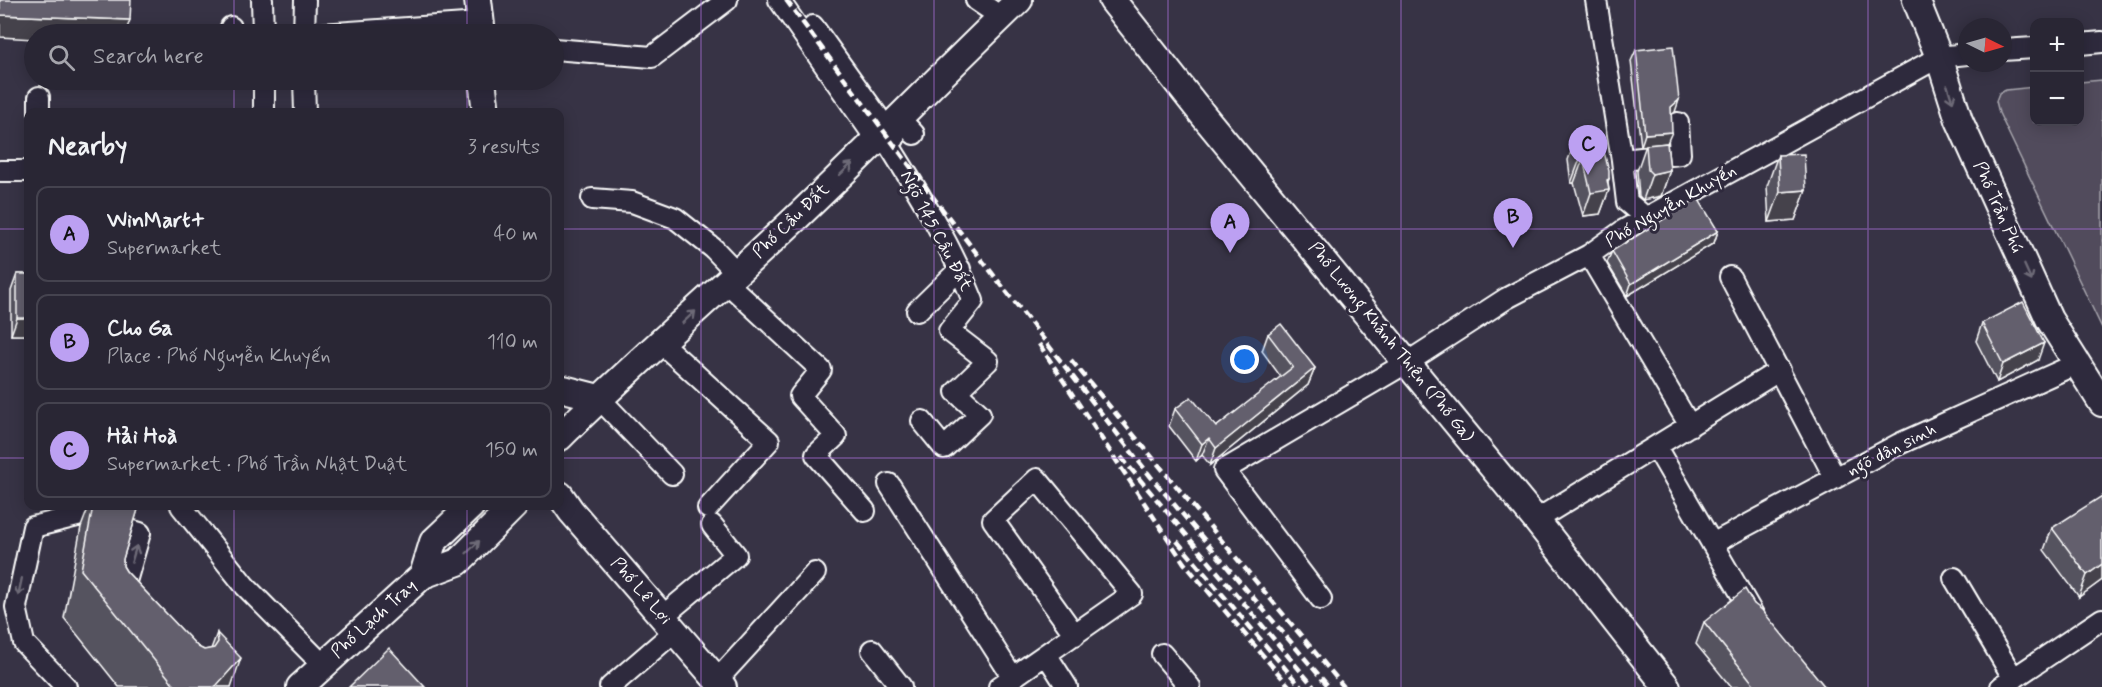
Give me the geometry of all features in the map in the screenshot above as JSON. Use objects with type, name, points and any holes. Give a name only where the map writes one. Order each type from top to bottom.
[{"type":"main road","name":"Phố Lương Khánh Thiện (Phố Ga)","points":[[1112,0],[1203,115],[1536,520],[1667,687]]},
{"type":"main road","name":"Phố Trần Phú","points":[[1916,0],[1939,57],[1959,120],[2049,319],[2102,403]]},
{"type":"main road","name":"Phố Cầu Đất","points":[[564,433],[599,398],[894,130],[1010,9]]},
{"type":"main road","points":[[483,90],[486,108]]},
{"type":"main road","points":[[501,90],[503,108]]},
{"type":"main road","points":[[564,389],[599,398]]},
{"type":"main road","name":"Phố Lê Lợi","points":[[564,501],[720,684]]},
{"type":"main road","name":"Phố Lạch Tray","points":[[423,575],[433,542],[467,510]]},
{"type":"main road","name":"Phố Lạch Tray","points":[[300,687],[423,575],[458,562],[510,510]]},
{"type":"street","points":[[262,0],[263,24]]},
{"type":"street","points":[[304,24],[305,0]]},
{"type":"street","points":[[564,50],[652,57],[727,0]]},
{"type":"street","points":[[779,0],[894,130]]},
{"type":"street","points":[[794,0],[894,130],[909,161]]},
{"type":"street","points":[[976,0],[1010,9]]},
{"type":"street","points":[[1596,0],[1622,160],[1627,202],[1624,230]]},
{"type":"street","points":[[427,24],[480,19]]},
{"type":"street","points":[[2084,44],[2102,42]]},
{"type":"street","points":[[2012,49],[2030,48]]},
{"type":"street","points":[[1939,57],[1958,55]]},
{"type":"street","name":"Phố Nguyễn Khuyến","points":[[1321,600],[1224,470],[1408,362],[1507,298],[1589,255],[1624,230],[1939,57]]},
{"type":"street","points":[[264,90],[264,108]]},
{"type":"street","points":[[304,90],[305,108]]},
{"type":"street","points":[[1622,160],[1680,154],[1678,123]]},
{"type":"street","name":"Ngõ 145 Cầu Đất","points":[[894,130],[887,142],[960,269],[973,301],[949,331],[988,361],[956,392],[980,414],[944,448],[922,421]]},
{"type":"street","points":[[0,171],[24,171]]},
{"type":"street","points":[[592,199],[632,202],[675,218],[714,249],[732,278],[821,370],[800,396],[836,436],[816,455],[865,511]]},
{"type":"street","points":[[1627,202],[1646,218]]},
{"type":"street","points":[[1589,255],[1690,426]]},
{"type":"street","points":[[917,311],[960,269]]},
{"type":"street","points":[[1730,277],[1835,478]]},
{"type":"street","points":[[610,687],[736,555],[710,516],[769,441],[661,343]]},
{"type":"street","name":"ngõ dân sinh","points":[[1712,544],[1899,444],[2076,364]]},
{"type":"street","points":[[1536,520],[1780,370]]},
{"type":"street","points":[[599,398],[672,474]]},
{"type":"street","points":[[1656,447],[1756,620]]},
{"type":"street","points":[[889,484],[1005,682],[1075,635],[1132,594],[1037,479],[993,519],[1075,635]]},
{"type":"street","points":[[184,510],[245,586],[323,665]]},
{"type":"street","points":[[66,687],[24,643],[16,607],[33,527],[81,515],[141,533],[117,611],[125,620]]},
{"type":"street","points":[[720,684],[815,573]]},
{"type":"street","points":[[1954,578],[2007,683],[2102,619]]},
{"type":"street","points":[[872,650],[900,687]]},
{"type":"street","points":[[1046,654],[1067,687]]},
{"type":"street","points":[[1162,654],[1190,687]]},
{"type":"shaded area","points":[[2102,80],[2102,328],[1999,113],[1996,101],[1999,93],[2006,90],[2030,87],[2030,126],[2084,126],[2084,82]]},
{"type":"building","points":[[0,0],[131,0],[130,20],[0,15]]},
{"type":"building","points":[[1673,46],[1679,100],[1671,107],[1672,132],[1645,134],[1636,50]]},
{"type":"building","points":[[1599,133],[1609,171],[1607,180],[1609,190],[1591,193],[1583,159],[1580,159],[1577,136]]},
{"type":"building","points":[[1667,143],[1670,170],[1652,174],[1648,170],[1646,145]]},
{"type":"building","points":[[1804,154],[1806,190],[1780,192],[1778,155]]},
{"type":"building","points":[[1698,198],[1718,231],[1631,284],[1612,251]]},
{"type":"building","points":[[17,274],[24,274],[24,318],[17,318]]},
{"type":"building","points":[[2023,302],[2044,343],[2003,364],[1982,323]]},
{"type":"building","points":[[1281,324],[1315,368],[1216,448],[1209,438],[1202,444],[1175,409],[1191,397],[1216,427],[1293,367],[1268,334]]},
{"type":"building","points":[[2102,496],[2102,564],[2087,575],[2052,528]]},
{"type":"building","points":[[92,510],[138,510],[123,559],[126,571],[198,647],[204,650],[214,648],[218,642],[217,633],[241,658],[214,687],[176,687],[81,570]]},
{"type":"building","points":[[1745,589],[1754,604],[1762,610],[1825,687],[1756,687],[1704,622]]},
{"type":"building","points":[[389,648],[425,687],[349,687]]},
{"type":"railway","points":[[786,0],[939,205],[1151,477],[1329,687]]},
{"type":"railway","points":[[1039,344],[1184,563],[1290,687]]},
{"type":"railway","points":[[1071,360],[1344,687]]},
{"type":"railway","points":[[1121,457],[1314,687]]},
{"type":"railway","points":[[1177,541],[1301,687]]},
{"type":"place","name":"Hải Hoà","points":[[1588,175]]},
{"type":"place","name":"Cho Ga","points":[[1513,248]]},
{"type":"place","name":"WinMart+","points":[[1230,253]]}]
